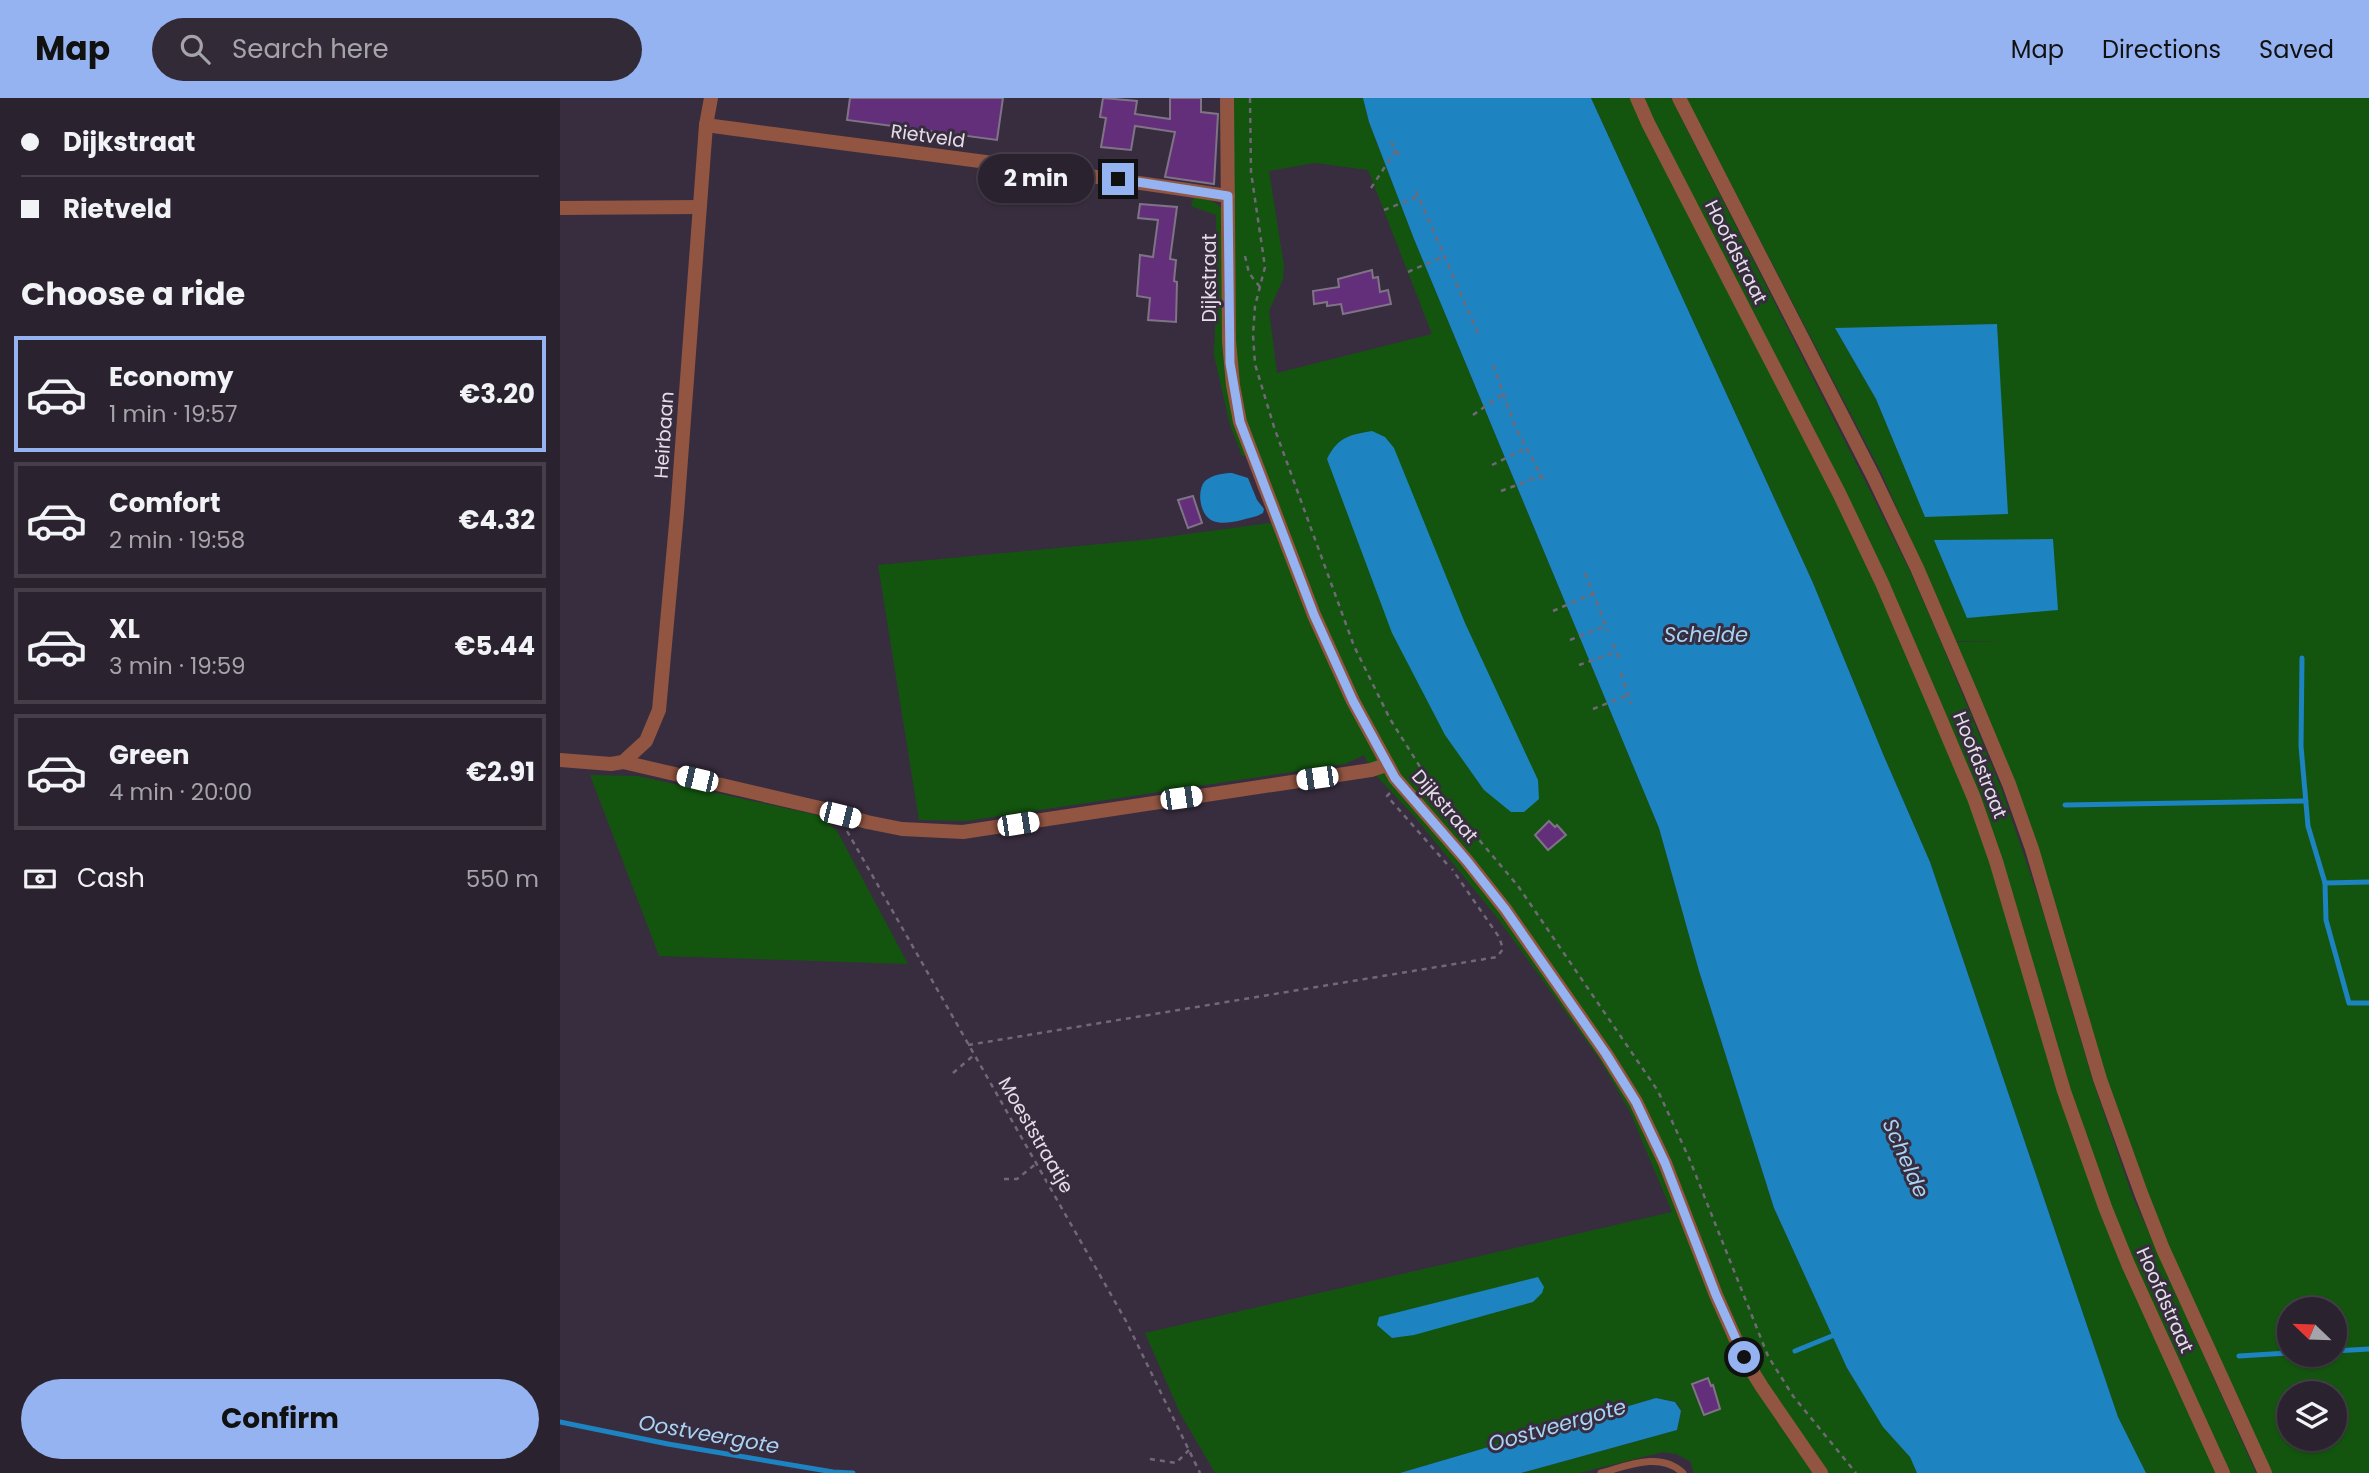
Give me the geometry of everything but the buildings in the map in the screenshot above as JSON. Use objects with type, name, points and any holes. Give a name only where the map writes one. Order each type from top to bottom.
[{"type":"street","name":"Heirbaan","points":[[623,762],[646,741],[659,710],[677,513],[706,125],[711,98]]},
{"type":"street","name":"Dijkstraat","points":[[1227,98],[1230,363],[1240,422],[1314,615],[1386,765],[1505,909],[1606,1054],[1636,1102],[1665,1163],[1716,1295],[1744,1357],[1821,1473]]},
{"type":"street","name":"Hoofdstraat","points":[[1637,98],[1839,493],[1936,706],[1974,797],[1996,861],[2060,1078],[2105,1207],[2133,1276],[2223,1473]]},
{"type":"street","points":[[1679,98],[1873,476],[1917,568],[1970,691],[2009,784],[2032,849],[2099,1079],[2140,1194],[2265,1473]]},
{"type":"street","name":"Rietveld","points":[[706,125],[1228,196]]},
{"type":"street","points":[[560,208],[699,208]]},
{"type":"street","points":[[560,760],[611,764],[623,762],[902,829],[963,832],[1371,770],[1386,765]]},
{"type":"lane","points":[[1601,1473],[1652,1460],[1677,1467],[1683,1473]]},
{"type":"path","points":[[1250,98],[1251,172],[1265,268],[1255,306],[1255,364],[1274,427],[1354,646],[1390,719],[1427,778],[1518,886],[1658,1091],[1689,1158],[1768,1356],[1793,1395],[1856,1473]]},
{"type":"path","points":[[1391,142],[1399,155]]},
{"type":"path","points":[[1371,188],[1396,150]]},
{"type":"path","points":[[1416,191],[1480,338]]},
{"type":"path","points":[[1384,210],[1419,196]]},
{"type":"path","points":[[1408,272],[1444,256]]},
{"type":"path","points":[[1493,365],[1515,426],[1545,483]]},
{"type":"path","points":[[1473,415],[1503,394]]},
{"type":"path","points":[[1492,466],[1526,447]]},
{"type":"path","points":[[1501,491],[1541,476]]},
{"type":"path","points":[[1585,573],[1608,631]]},
{"type":"path","points":[[1553,611],[1593,594]]},
{"type":"path","points":[[1570,640],[1606,625]]},
{"type":"path","points":[[1613,643],[1619,658]]},
{"type":"path","points":[[1579,665],[1616,652]]},
{"type":"path","points":[[1621,673],[1631,704]]},
{"type":"path","points":[[1593,709],[1628,695]]},
{"type":"path","points":[[968,1045],[1497,957],[1503,950],[1499,937],[1454,872],[1387,796],[1400,783]]},
{"type":"path","name":"Moeststraatje","points":[[840,815],[852,843],[1126,1321],[1200,1473]]},
{"type":"path","points":[[953,1073],[974,1055]]},
{"type":"path","points":[[1004,1179],[1017,1179],[1037,1163]]},
{"type":"path","points":[[1150,1459],[1176,1463],[1189,1450]]},
{"type":"green space","points":[[1230,98],[1363,98],[1369,122],[1414,239],[1659,828],[1699,971],[1774,1208],[1847,1368],[1883,1426],[1910,1457],[1917,1473],[1694,1473],[1690,1461],[1676,1454],[1663,1452],[1579,1473],[1521,1473],[1677,1430],[1681,1411],[1676,1402],[1656,1398],[1400,1473],[1215,1473],[1180,1413],[1145,1333],[1672,1212],[1630,1112],[1600,1060],[1496,916],[1415,817],[1371,770],[1364,755],[1345,764],[967,821],[919,820],[878,565],[1143,540],[1278,522],[1252,455],[1242,456],[1230,425],[1214,355],[1216,215],[1191,206],[1194,196],[1211,200],[1224,211]],"holes":[[[1315,163],[1368,170],[1432,334],[1277,373],[1269,311],[1283,279],[1284,266],[1269,171]]]},
{"type":"green space","points":[[1591,98],[1671,98],[1910,571],[2001,788],[2041,905],[2092,1078],[2132,1195],[2256,1473],[2146,1473],[2118,1417],[1930,862],[1813,583]]},
{"type":"green space","points":[[1686,98],[2369,98],[2369,1473],[2265,1473],[2163,1249],[2047,904],[1949,642],[2004,642],[1955,641],[1882,474]],"holes":[[[1835,328],[2008,514],[1925,516],[1876,399]]]},
{"type":"green space","points":[[590,775],[638,776],[821,816],[837,831],[908,964],[659,956]]},
{"type":"water","name":"Schelde","points":[[1363,98],[1591,98],[1813,583],[1930,862],[2118,1417],[2146,1473],[1917,1473],[1910,1457],[1883,1427],[1847,1368],[1774,1208],[1699,971],[1659,828],[1414,239],[1369,122]]},
{"type":"water","points":[[1997,324],[2008,514],[1925,517],[1876,399],[1835,328]]},
{"type":"water","points":[[1372,431],[1385,437],[1394,448],[1465,623],[1538,780],[1539,799],[1524,812],[1511,812],[1484,790],[1445,735],[1392,633],[1327,459],[1335,446],[1345,438]]},
{"type":"water","points":[[1232,473],[1248,478],[1264,509],[1263,513],[1235,522],[1213,521],[1202,509],[1202,485],[1211,477]]},
{"type":"water","points":[[2053,539],[2058,610],[1967,618],[1934,540]]},
{"type":"water","points":[[1538,1277],[1544,1287],[1533,1302],[1414,1335],[1392,1338],[1377,1325],[1379,1317]]},
{"type":"water","points":[[1656,1398],[1675,1402],[1681,1411],[1677,1430],[1521,1473],[1400,1473]]},
{"type":"waterway","points":[[2302,658],[2301,746],[2308,826],[2325,883]]},
{"type":"waterway","points":[[2065,805],[2306,801]]},
{"type":"waterway","points":[[2369,882],[2325,883],[2326,920],[2349,1003],[2369,1003]]},
{"type":"waterway","name":"Oostveergote","points":[[1795,1351],[1837,1334]]},
{"type":"waterway","points":[[2347,1350],[2369,1349]]},
{"type":"waterway","points":[[2239,1356],[2277,1354]]},
{"type":"waterway","name":"Oostveergote","points":[[560,1422],[668,1444],[833,1472],[853,1473]]},
{"type":"route","points":[[1118,179],[1228,196],[1230,363],[1240,422],[1314,615],[1386,765],[1505,909],[1606,1054],[1645,1117],[1716,1295],[1744,1357]]}]
